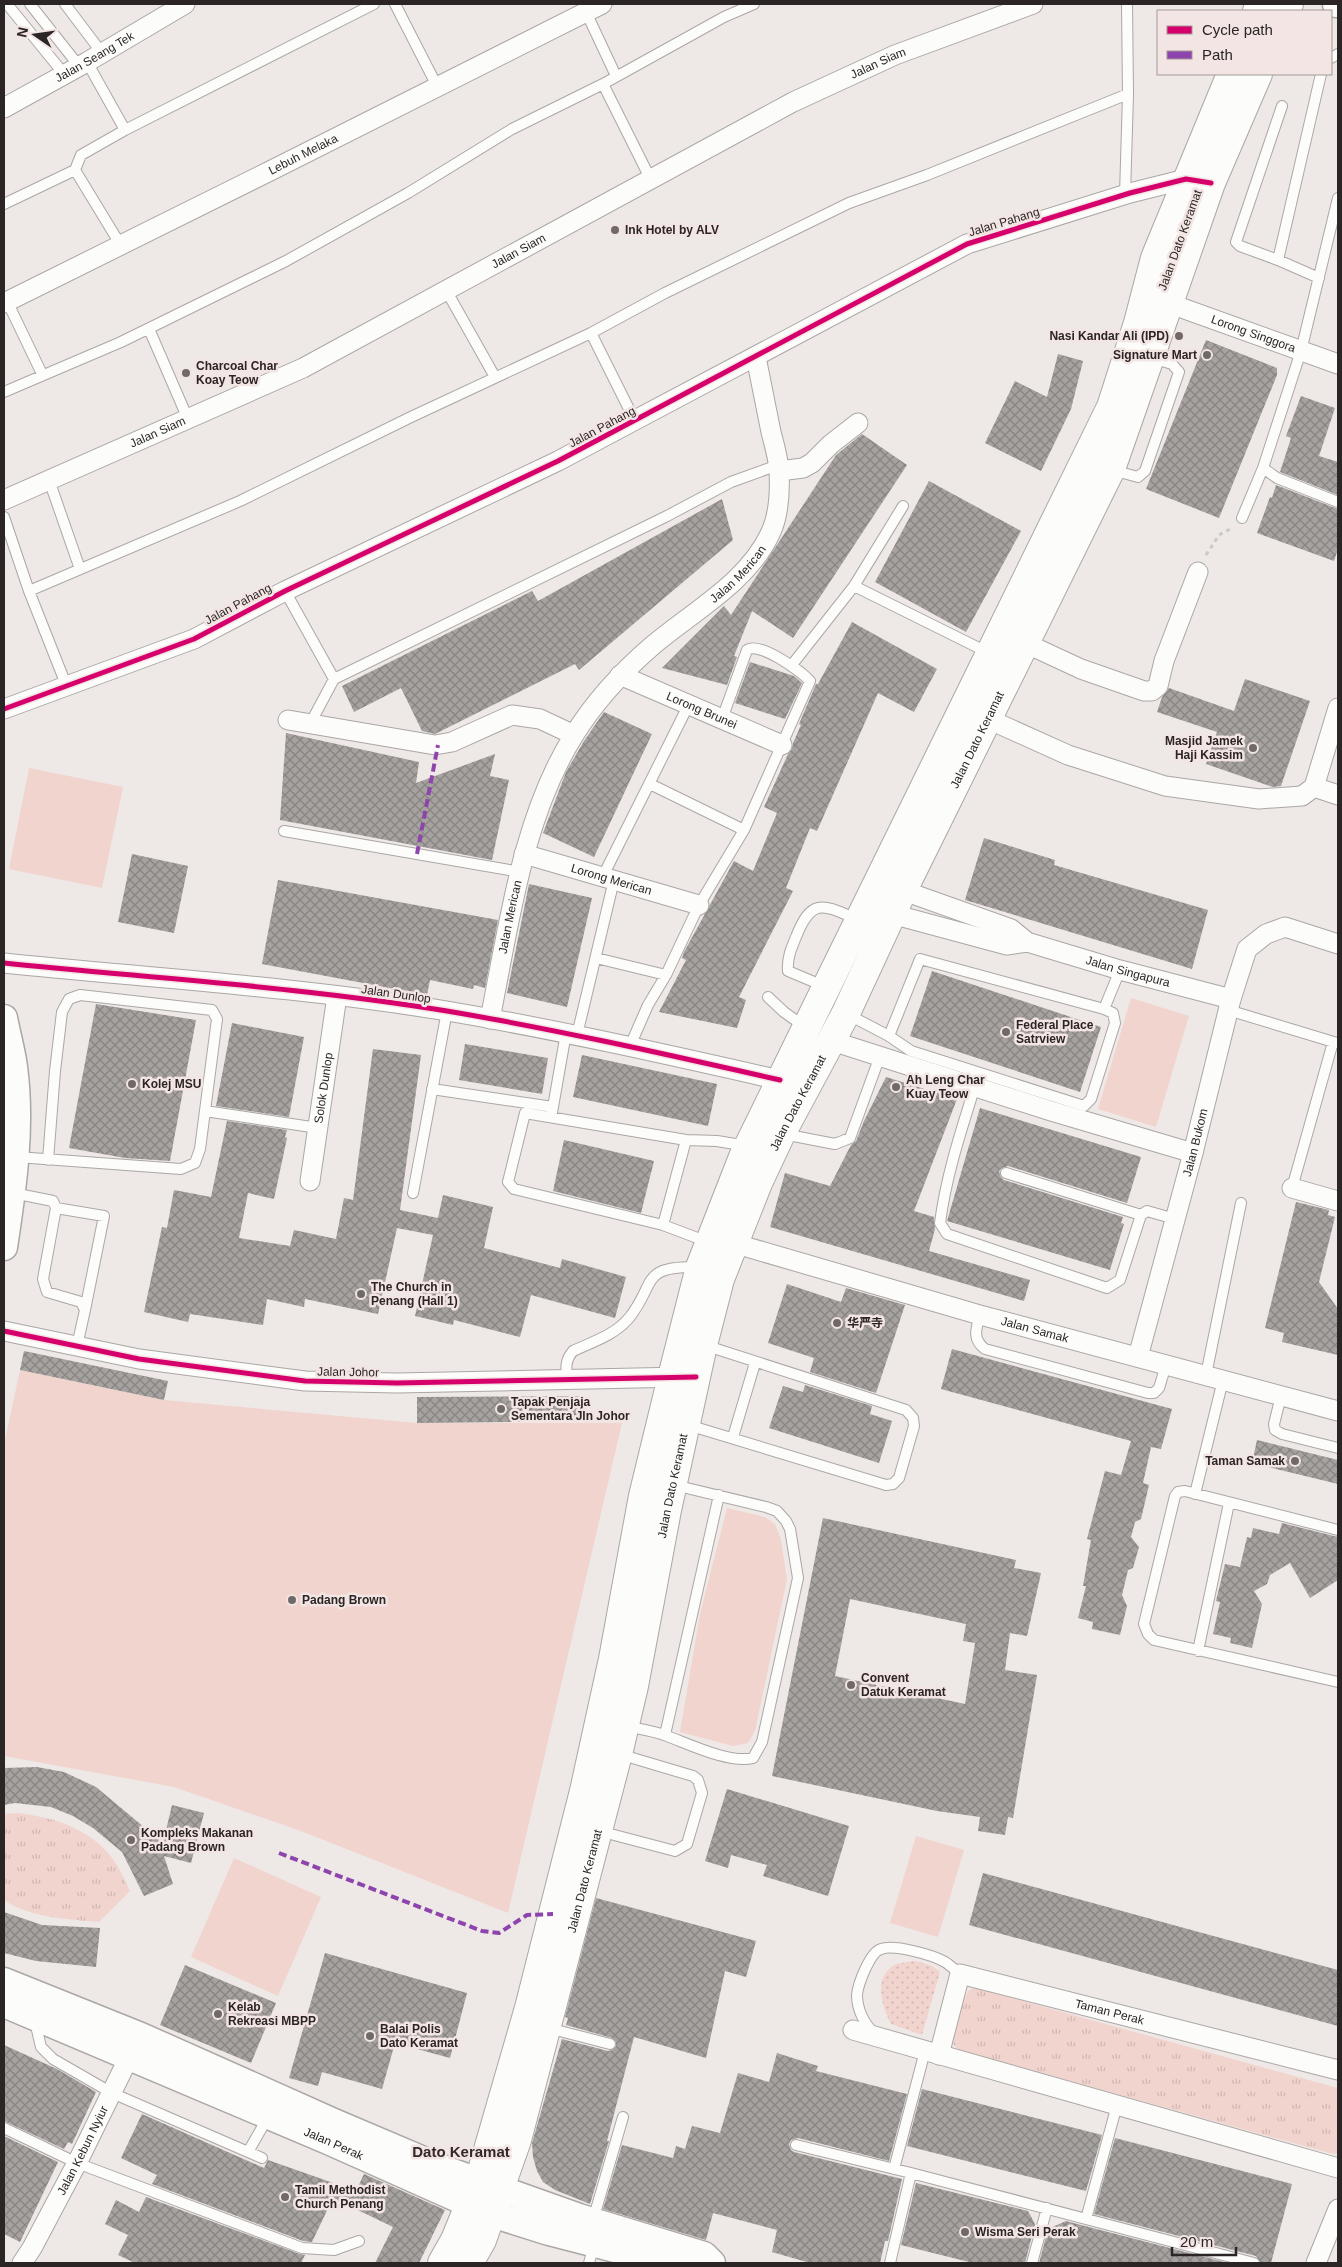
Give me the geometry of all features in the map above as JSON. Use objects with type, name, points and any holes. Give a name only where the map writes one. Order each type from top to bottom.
[{"type":"main road","name":"Jalan Dato Keramat","points":[[486,2198],[517,2140],[625,1726],[686,1424],[684,1377],[703,1345],[720,1279],[714,1251],[832,1041],[897,902],[1111,469],[1151,358],[1168,303],[1198,181],[1231,75]]},
{"type":"main road","name":"Jalan Dato Keramat","points":[[486,2198],[529,2008],[584,1791],[613,1658],[643,1496],[684,1377],[714,1251],[748,1147],[989,652],[1060,513],[1111,407],[1138,323],[1155,258],[1257,75]]},
{"type":"main road","points":[[4,1018],[17,1120],[15,1157],[4,1247]]},
{"type":"main road","name":"Jalan Perak","points":[[4,1981],[130,2040],[334,2122],[486,2198],[549,2232],[669,2263]]},
{"type":"main road","name":"Jalan Perak","points":[[4,2004],[40,2019],[130,2040],[269,2116],[486,2198]]},
{"type":"main road","points":[[442,2263],[486,2198]]},
{"type":"main road","points":[[469,2263],[482,2240],[486,2198]]},
{"type":"main road","name":"Jalan Perak","points":[[592,2243],[704,2255],[712,2263]]},
{"type":"street","name":"Jalan Seang Tek","points":[[4,108],[185,4]]},
{"type":"street","name":"Jalan Siam","points":[[4,500],[303,368],[793,102],[999,10],[1033,4]]},
{"type":"street","name":"Lebuh Melaka","points":[[5,302],[594,8]]},
{"type":"street","name":"Jalan Pahang","points":[[4,709],[194,639],[285,591],[558,461],[967,244],[1124,195],[1198,181]]},
{"type":"street","points":[[1138,323],[1152,311],[1168,303]]},
{"type":"street","name":"Lorong Singgora","points":[[1168,303],[1338,364]]},
{"type":"street","name":"Jalan Merican","points":[[490,1019],[523,863],[546,789],[574,735],[605,691],[620,675],[652,646],[728,585],[753,561],[771,533],[778,503],[778,468],[756,357]]},
{"type":"street","points":[[778,468],[803,468],[858,423]]},
{"type":"street","points":[[1025,643],[1081,669],[1144,691],[1152,691],[1158,686],[1164,662],[1198,572]]},
{"type":"street","name":"Lorong Brunei","points":[[620,675],[782,745]]},
{"type":"street","points":[[951,733],[970,717],[988,719],[1068,755],[1165,786],[1258,799],[1302,796],[1314,787],[1338,708]]},
{"type":"street","points":[[288,720],[442,745],[512,715],[540,719],[574,735]]},
{"type":"street","points":[[1314,787],[1338,795]]},
{"type":"street","name":"Lorong Merican","points":[[523,863],[609,878],[700,905]]},
{"type":"street","name":"Jalan Singapura","points":[[878,880],[897,902],[1007,945],[1027,942]]},
{"type":"street","name":"Jalan Singapura","points":[[897,902],[1011,929],[1027,942],[1229,1004]]},
{"type":"street","name":"Jalan Bukom","points":[[1138,1357],[1193,1153],[1229,1004],[1247,949],[1266,934],[1285,927],[1338,944]]},
{"type":"street","name":"Jalan Dunlop","points":[[4,963],[337,996],[447,1011],[630,1046],[780,1080]]},
{"type":"street","name":"Solok Dunlop","points":[[310,1181],[337,996]]},
{"type":"street","points":[[832,1041],[1193,1153]]},
{"type":"street","points":[[1292,1188],[1338,1201]]},
{"type":"street","name":"Jalan Samak","points":[[714,1251],[980,1315],[1338,1411]]},
{"type":"street","name":"Jalan Johor","points":[[4,1331],[139,1359],[304,1382],[397,1384],[684,1377]]},
{"type":"street","points":[[932,2053],[960,1974]]},
{"type":"street","name":"Taman Perak","points":[[960,1974],[1338,2070]]},
{"type":"street","points":[[853,2030],[1338,2168]]},
{"type":"street","name":"Jalan Kebun Nyiur","points":[[22,2263],[32,2248],[77,2163],[112,2093],[130,2040]]},
{"type":"street","points":[[1316,2263],[1338,2209]]},
{"type":"lane","points":[[7,4],[83,64]]},
{"type":"lane","points":[[30,4],[83,64],[126,130]]},
{"type":"lane","points":[[65,4],[83,64]]},
{"type":"lane","points":[[4,204],[75,170],[82,155],[126,130],[374,4]]},
{"type":"lane","points":[[396,4],[437,86]]},
{"type":"lane","points":[[4,392],[149,329],[286,261],[408,193],[512,129],[603,84],[724,17],[754,4]]},
{"type":"lane","points":[[1124,195],[1128,94],[1127,4]]},
{"type":"lane","points":[[594,8],[616,76]]},
{"type":"lane","points":[[1278,260],[1321,75]]},
{"type":"lane","points":[[603,84],[650,178]]},
{"type":"lane","points":[[29,591],[240,501],[495,377],[591,333],[665,293],[849,203],[927,175],[1128,94]]},
{"type":"lane","points":[[1282,106],[1236,242],[1240,246],[1319,278]]},
{"type":"lane","points":[[75,170],[120,244]]},
{"type":"lane","points":[[1242,518],[1263,468],[1301,351],[1338,198]]},
{"type":"lane","points":[[446,290],[495,377]]},
{"type":"lane","points":[[5,302],[42,374]]},
{"type":"lane","points":[[149,329],[188,420]]},
{"type":"lane","points":[[591,333],[635,421]]},
{"type":"lane","points":[[310,724],[334,679],[667,516],[730,482],[778,468]]},
{"type":"lane","points":[[1263,468],[1285,482],[1338,502]]},
{"type":"lane","points":[[48,480],[80,569]]},
{"type":"lane","points":[[791,666],[854,586],[903,506]]},
{"type":"lane","points":[[4,516],[29,591],[67,687]]},
{"type":"lane","points":[[854,586],[989,652]]},
{"type":"lane","points":[[285,591],[334,679]]},
{"type":"lane","points":[[630,1046],[648,1005],[666,975],[700,905],[744,830],[810,682],[791,666],[755,647],[747,650],[722,719]]},
{"type":"lane","points":[[552,1112],[572,1034],[596,958],[609,878],[650,784],[689,704]]},
{"type":"lane","points":[[650,784],[744,830]]},
{"type":"lane","points":[[284,831],[523,863]]},
{"type":"lane","points":[[827,988],[788,971],[787,959],[803,917],[812,909],[828,907],[859,920]]},
{"type":"lane","points":[[596,958],[666,975]]},
{"type":"lane","points":[[846,1013],[889,1036],[911,1051],[1084,1106],[1091,1099],[1115,1023],[1113,1013],[1104,1009],[920,959],[889,1036]]},
{"type":"lane","points":[[1104,1009],[1120,970]]},
{"type":"lane","points":[[15,1157],[48,1160],[180,1170],[195,1163],[200,1149],[217,1019],[212,1010],[80,995],[69,999],[62,1012],[54,1071],[48,1160]]},
{"type":"lane","points":[[768,997],[784,1012],[806,1027]]},
{"type":"lane","points":[[1229,1004],[1335,1043],[1292,1188]]},
{"type":"lane","points":[[413,1193],[447,1011]]},
{"type":"lane","points":[[781,1134],[835,1144],[850,1138],[880,1056]]},
{"type":"lane","points":[[975,1086],[955,1152],[942,1208],[940,1223],[947,1234],[1107,1288],[1120,1280],[1141,1215],[1147,1211],[1175,1219]]},
{"type":"lane","points":[[432,1089],[686,1140],[717,1141],[748,1147]]},
{"type":"lane","points":[[205,1110],[318,1128]]},
{"type":"lane","points":[[552,1112],[525,1112],[508,1182],[510,1186],[514,1189],[663,1225],[714,1251]]},
{"type":"lane","points":[[663,1225],[686,1140]]},
{"type":"lane","points":[[1006,1173],[1141,1215]]},
{"type":"lane","points":[[9,1200],[53,1201],[56,1208],[44,1279],[47,1292],[81,1302],[85,1310]]},
{"type":"lane","points":[[1195,1494],[1241,1203]]},
{"type":"lane","points":[[56,1208],[104,1216],[77,1346]]},
{"type":"lane","points":[[567,1379],[566,1364],[568,1356],[573,1351],[617,1330],[628,1319],[654,1276],[667,1268],[714,1251]]},
{"type":"lane","points":[[980,1315],[975,1334],[977,1343],[985,1349],[1148,1393],[1154,1393],[1159,1388],[1166,1365]]},
{"type":"lane","points":[[686,1424],[886,1485],[893,1484],[899,1478],[914,1426],[913,1418],[906,1410],[703,1345]]},
{"type":"lane","points":[[733,1437],[755,1363]]},
{"type":"lane","points":[[1281,1396],[1274,1424],[1275,1430],[1282,1434],[1338,1448]]},
{"type":"lane","points":[[625,1726],[665,1735],[704,1750],[744,1760],[753,1758],[762,1742],[798,1578],[790,1528],[777,1512],[673,1484]]},
{"type":"lane","points":[[1338,1530],[1184,1491],[1178,1492],[1175,1496],[1144,1624],[1148,1634],[1154,1640],[1338,1682]]},
{"type":"lane","points":[[665,1735],[719,1495]]},
{"type":"lane","points":[[1198,1651],[1229,1502]]},
{"type":"lane","points":[[598,1830],[675,1851],[687,1844],[702,1793],[698,1780],[693,1776],[618,1754]]},
{"type":"lane","points":[[878,2037],[868,2028],[860,2014],[857,1995],[870,1958],[879,1949],[890,1947],[932,1956],[944,1961],[960,1974]]},
{"type":"lane","points":[[40,2019],[37,2030],[40,2047],[53,2058],[112,2093],[262,2158]]},
{"type":"lane","points":[[547,2028],[610,2044]]},
{"type":"lane","points":[[894,2169],[932,2053]]},
{"type":"lane","points":[[1086,2219],[1117,2105]]},
{"type":"lane","points":[[248,2152],[269,2116]]},
{"type":"lane","points":[[592,2243],[623,2117]]},
{"type":"lane","points":[[4,2128],[77,2163],[302,2248],[334,2250],[359,2241]]},
{"type":"lane","points":[[796,2145],[911,2172],[1254,2263]]},
{"type":"lane","points":[[892,2263],[911,2172]]},
{"type":"lane","points":[[1032,2263],[1047,2208]]},
{"type":"path","points":[[1198,572],[1207,553],[1219,535],[1232,528],[1242,518]]},
{"type":"green space","points":[[29,768],[123,787],[102,888],[9,869]]},
{"type":"green space","points":[[1131,998],[1189,1016],[1156,1127],[1098,1109]]},
{"type":"green space","name":"Padang Brown","points":[[20,1370],[164,1400],[417,1423],[622,1423],[508,1913],[301,1831],[174,1787],[4,1756],[4,1445]]},
{"type":"green space","points":[[727,1508],[765,1517],[775,1524],[781,1540],[787,1579],[755,1731],[748,1743],[733,1746],[680,1732],[700,1614]]},
{"type":"green space","points":[[17,1813],[60,1822],[87,1835],[109,1855],[120,1870],[130,1891],[99,1922],[37,1914],[26,1911],[4,1900],[4,1814]]},
{"type":"green space","points":[[916,1836],[964,1850],[938,1937],[890,1923]]},
{"type":"green space","points":[[234,1858],[321,1897],[278,1996],[191,1957]]},
{"type":"green space","points":[[916,1961],[932,1966],[940,1972],[922,2035],[891,2024],[885,2011],[881,1988],[885,1974],[890,1968],[899,1963]]},
{"type":"green space","points":[[975,1988],[1338,2088],[1338,2154],[959,2050],[953,2044],[952,2037],[966,1995],[969,1990]]},
{"type":"building","points":[[1206,340],[1277,368],[1277,375],[1219,518],[1146,489]]},
{"type":"building","points":[[1058,354],[1083,361],[1071,409],[1041,471],[985,443],[1015,381],[1047,397]]},
{"type":"building","points":[[1301,396],[1335,408],[1319,456],[1338,462],[1338,495],[1280,472],[1291,438],[1286,436]]},
{"type":"building","points":[[862,434],[907,465],[793,638],[752,611],[734,656],[737,657],[727,685],[662,668],[724,606],[731,615],[836,455]]},
{"type":"building","points":[[929,481],[1021,531],[966,632],[875,582]]},
{"type":"building","points":[[1276,485],[1338,509],[1338,549],[1334,561],[1257,533]]},
{"type":"building","points":[[722,499],[733,540],[579,670],[575,664],[435,734],[422,731],[401,688],[354,712],[342,686],[532,591],[538,601]]},
{"type":"building","points":[[852,622],[937,669],[914,712],[878,693],[817,831],[810,828],[786,888],[793,891],[739,997],[746,1000],[737,1028],[659,1012],[686,960],[682,958],[684,952],[734,861],[753,871],[777,813],[764,807],[792,749],[801,725],[799,724],[816,684],[818,684]]},
{"type":"building","points":[[750,662],[794,676],[802,683],[785,719],[735,703]]},
{"type":"building","name":"Masjid Jamek Haji Kassim","points":[[1245,679],[1310,701],[1281,786],[1273,787],[1206,764],[1217,732],[1157,712],[1162,697],[1169,688],[1234,711]]},
{"type":"building","points":[[604,712],[652,734],[594,857],[543,833],[566,772]]},
{"type":"building","points":[[286,733],[419,762],[416,783],[495,754],[490,776],[509,780],[492,860],[280,820]]},
{"type":"building","points":[[984,838],[1055,860],[1054,865],[1208,910],[1192,969],[965,900]]},
{"type":"building","points":[[132,854],[188,866],[174,933],[118,922]]},
{"type":"building","points":[[278,880],[498,920],[485,988],[474,985],[473,989],[430,980],[427,995],[262,964]]},
{"type":"building","points":[[529,884],[592,898],[567,1007],[507,993]]},
{"type":"building","name":"Federal Place Satrview","points":[[932,971],[1101,1027],[1080,1092],[910,1036]]},
{"type":"building","name":"Kolej MSU","points":[[96,1004],[196,1020],[170,1161],[125,1158],[69,1148]]},
{"type":"building","points":[[232,1023],[304,1037],[289,1117],[216,1106]]},
{"type":"building","points":[[465,1044],[548,1058],[542,1094],[459,1080]]},
{"type":"building","points":[[373,1049],[421,1055],[400,1210],[438,1218],[443,1195],[493,1207],[484,1248],[560,1268],[562,1259],[626,1277],[615,1318],[531,1295],[520,1337],[454,1320],[453,1325],[415,1316],[433,1235],[397,1228],[378,1314],[305,1299],[304,1307],[267,1299],[263,1325],[190,1314],[188,1322],[144,1312],[162,1227],[167,1228],[174,1190],[211,1197],[227,1121],[287,1130],[274,1199],[248,1193],[239,1238],[290,1246],[294,1230],[336,1239],[344,1198],[353,1200]]},
{"type":"building","points":[[582,1055],[717,1084],[708,1126],[573,1097]]},
{"type":"building","points":[[886,1077],[957,1099],[914,1211],[934,1217],[935,1229],[929,1251],[1030,1280],[1024,1301],[770,1227],[785,1173],[830,1186],[851,1145],[856,1141]]},
{"type":"building","points":[[980,1108],[1141,1157],[1127,1203],[1008,1166],[999,1171],[1004,1180],[1123,1217],[1121,1223],[1124,1224],[1110,1270],[947,1221]]},
{"type":"building","points":[[564,1140],[654,1161],[641,1213],[553,1191]]},
{"type":"building","points":[[1296,1202],[1329,1210],[1328,1215],[1335,1217],[1319,1282],[1338,1309],[1338,1355],[1282,1342],[1284,1333],[1265,1328]]},
{"type":"building","name":"华严寺","points":[[787,1284],[841,1302],[846,1288],[905,1305],[876,1393],[810,1372],[814,1358],[768,1343]]},
{"type":"building","points":[[952,1349],[1172,1409],[1161,1449],[1151,1447],[1143,1483],[1149,1485],[1141,1519],[1135,1522],[1131,1537],[1139,1547],[1133,1568],[1128,1570],[1122,1595],[1127,1606],[1120,1635],[1092,1629],[1093,1622],[1078,1618],[1086,1586],[1083,1586],[1091,1540],[1087,1539],[1105,1471],[1121,1475],[1131,1441],[941,1389]]},
{"type":"building","points":[[24,1351],[168,1381],[164,1400],[20,1370]]},
{"type":"building","points":[[805,1385],[872,1406],[870,1414],[892,1421],[879,1463],[769,1428],[783,1386],[803,1392]]},
{"type":"building","name":"Tapak Penjaja Sementara Jln Johor","points":[[585,1396],[586,1421],[417,1423],[417,1397]]},
{"type":"building","name":"Taman Samak","points":[[1257,1440],[1338,1460],[1338,1484],[1252,1463]]},
{"type":"building","points":[[823,1518],[1016,1560],[1014,1568],[1041,1573],[1027,1636],[1010,1633],[1005,1670],[1037,1675],[1013,1818],[1008,1817],[1005,1835],[978,1831],[980,1817],[937,1811],[772,1776]],"holes":[[[850,1599],[966,1624],[963,1641],[975,1643],[965,1704],[835,1676]]]},
{"type":"building","points":[[1282,1523],[1338,1537],[1338,1580],[1310,1598],[1290,1563],[1270,1575],[1267,1584],[1254,1591],[1262,1604],[1252,1648],[1230,1643],[1231,1638],[1213,1634],[1220,1602],[1216,1601],[1225,1564],[1240,1567],[1247,1537],[1251,1538],[1253,1528],[1279,1534]]},
{"type":"building","name":"Kompleks Makanan Padang Brown","points":[[37,1767],[64,1772],[96,1787],[163,1843],[172,1805],[204,1813],[191,1863],[164,1856],[173,1884],[144,1896],[122,1852],[93,1828],[73,1816],[51,1807],[15,1803],[4,1805],[4,1768]]},
{"type":"building","points":[[727,1789],[849,1826],[828,1896],[763,1876],[767,1865],[731,1855],[728,1868],[705,1861]]},
{"type":"building","points":[[983,1873],[1338,1970],[1338,2026],[969,1925]]},
{"type":"building","points":[[596,1898],[756,1941],[746,1977],[725,1971],[706,2058],[634,2037],[607,2141],[609,2141],[590,2204],[555,2190],[543,2182],[533,2157],[532,2143],[562,2039],[608,2051],[616,2046],[616,2042],[612,2038],[566,2025],[568,2018],[565,2017]]},
{"type":"building","points":[[4,1912],[42,1925],[100,1928],[96,1967],[36,1961],[4,1953]]},
{"type":"building","points":[[325,1953],[467,1993],[450,2058],[395,2043],[382,2089],[322,2072],[318,2086],[289,2078]]},
{"type":"building","name":"Kelab Rekreasi MBPP","points":[[185,1965],[276,2003],[251,2063],[160,2025]]},
{"type":"building","points":[[4,2045],[57,2069],[96,2092],[72,2144],[68,2142],[64,2149],[4,2121]]},
{"type":"building","points":[[777,2053],[818,2066],[816,2071],[907,2094],[889,2161],[798,2138],[791,2140],[789,2144],[794,2152],[902,2179],[888,2241],[885,2241],[880,2263],[810,2263],[772,2252],[777,2230],[713,2213],[706,2240],[603,2209],[622,2145],[673,2158],[676,2146],[685,2149],[692,2126],[720,2133],[738,2073],[769,2082]]},
{"type":"building","points":[[922,2089],[1102,2135],[1086,2191],[907,2146]]},
{"type":"building","points":[[142,2114],[264,2168],[268,2160],[356,2191],[364,2174],[445,2210],[419,2263],[375,2263],[393,2227],[333,2198],[312,2242],[303,2241],[152,2184],[157,2175],[121,2158]]},
{"type":"building","points":[[4,2136],[58,2162],[20,2242],[4,2234]]},
{"type":"building","points":[[1115,2138],[1292,2184],[1271,2263],[1261,2263],[1256,2256],[1094,2214]]},
{"type":"building","name":"Wisma Seri Perak","points":[[916,2183],[1028,2211],[1035,2224],[1025,2263],[973,2263],[901,2245]]},
{"type":"building","points":[[146,2197],[305,2255],[301,2263],[135,2263],[118,2255],[128,2235],[105,2224],[116,2200],[139,2212]]},
{"type":"building","points":[[1066,2221],[1228,2263],[1039,2263],[1048,2229]]},
{"type":"marked path","points":[[417,854],[438,745]]},
{"type":"marked path","points":[[279,1853],[482,1931],[499,1933],[527,1915],[553,1914]]},
{"type":"cycle path","points":[[4,709],[194,639],[285,591],[558,461],[967,244],[1130,193],[1186,179],[1211,183]]},
{"type":"cycle path","points":[[4,963],[337,995],[447,1011],[531,1026],[780,1080]]},
{"type":"cycle path","points":[[4,1331],[139,1359],[305,1381],[397,1383],[696,1377]]},
{"type":"place","name":"Ink Hotel by ALV","points":[[615,230]]},
{"type":"place","name":"Nasi Kandar Ali (IPD)","points":[[1179,336]]},
{"type":"place","name":"Signature Mart","points":[[1207,355]]},
{"type":"place","name":"Charcoal Char Koay Teow","points":[[186,373]]},
{"type":"place","name":"Masjid Jamek Haji Kassim","points":[[1253,748]]},
{"type":"place","name":"Federal Place Satrview","points":[[1006,1032]]},
{"type":"place","name":"Kolej MSU","points":[[132,1084]]},
{"type":"place","name":"Ah Leng Char Kuay Teow","points":[[896,1087]]},
{"type":"place","name":"The Church in Penang (Hall 1)","points":[[361,1294]]},
{"type":"place","name":"华严寺","points":[[837,1323]]},
{"type":"place","name":"Tapak Penjaja Sementara Jln Johor","points":[[501,1409]]},
{"type":"place","name":"Taman Samak","points":[[1295,1461]]},
{"type":"place","name":"Padang Brown","points":[[292,1600]]},
{"type":"place","name":"Convent Datuk Keramat","points":[[851,1685]]},
{"type":"place","name":"Kompleks Makanan Padang Brown","points":[[131,1840]]},
{"type":"place","name":"Kelab Rekreasi MBPP","points":[[218,2014]]},
{"type":"place","name":"Balai Polis Dato Keramat","points":[[370,2036]]},
{"type":"place","name":"Tamil Methodist Church Penang","points":[[285,2197]]},
{"type":"place","name":"Wisma Seri Perak","points":[[965,2232]]},
{"type":"district","name":"Dato Keramat","points":[[461,2151]]}]
